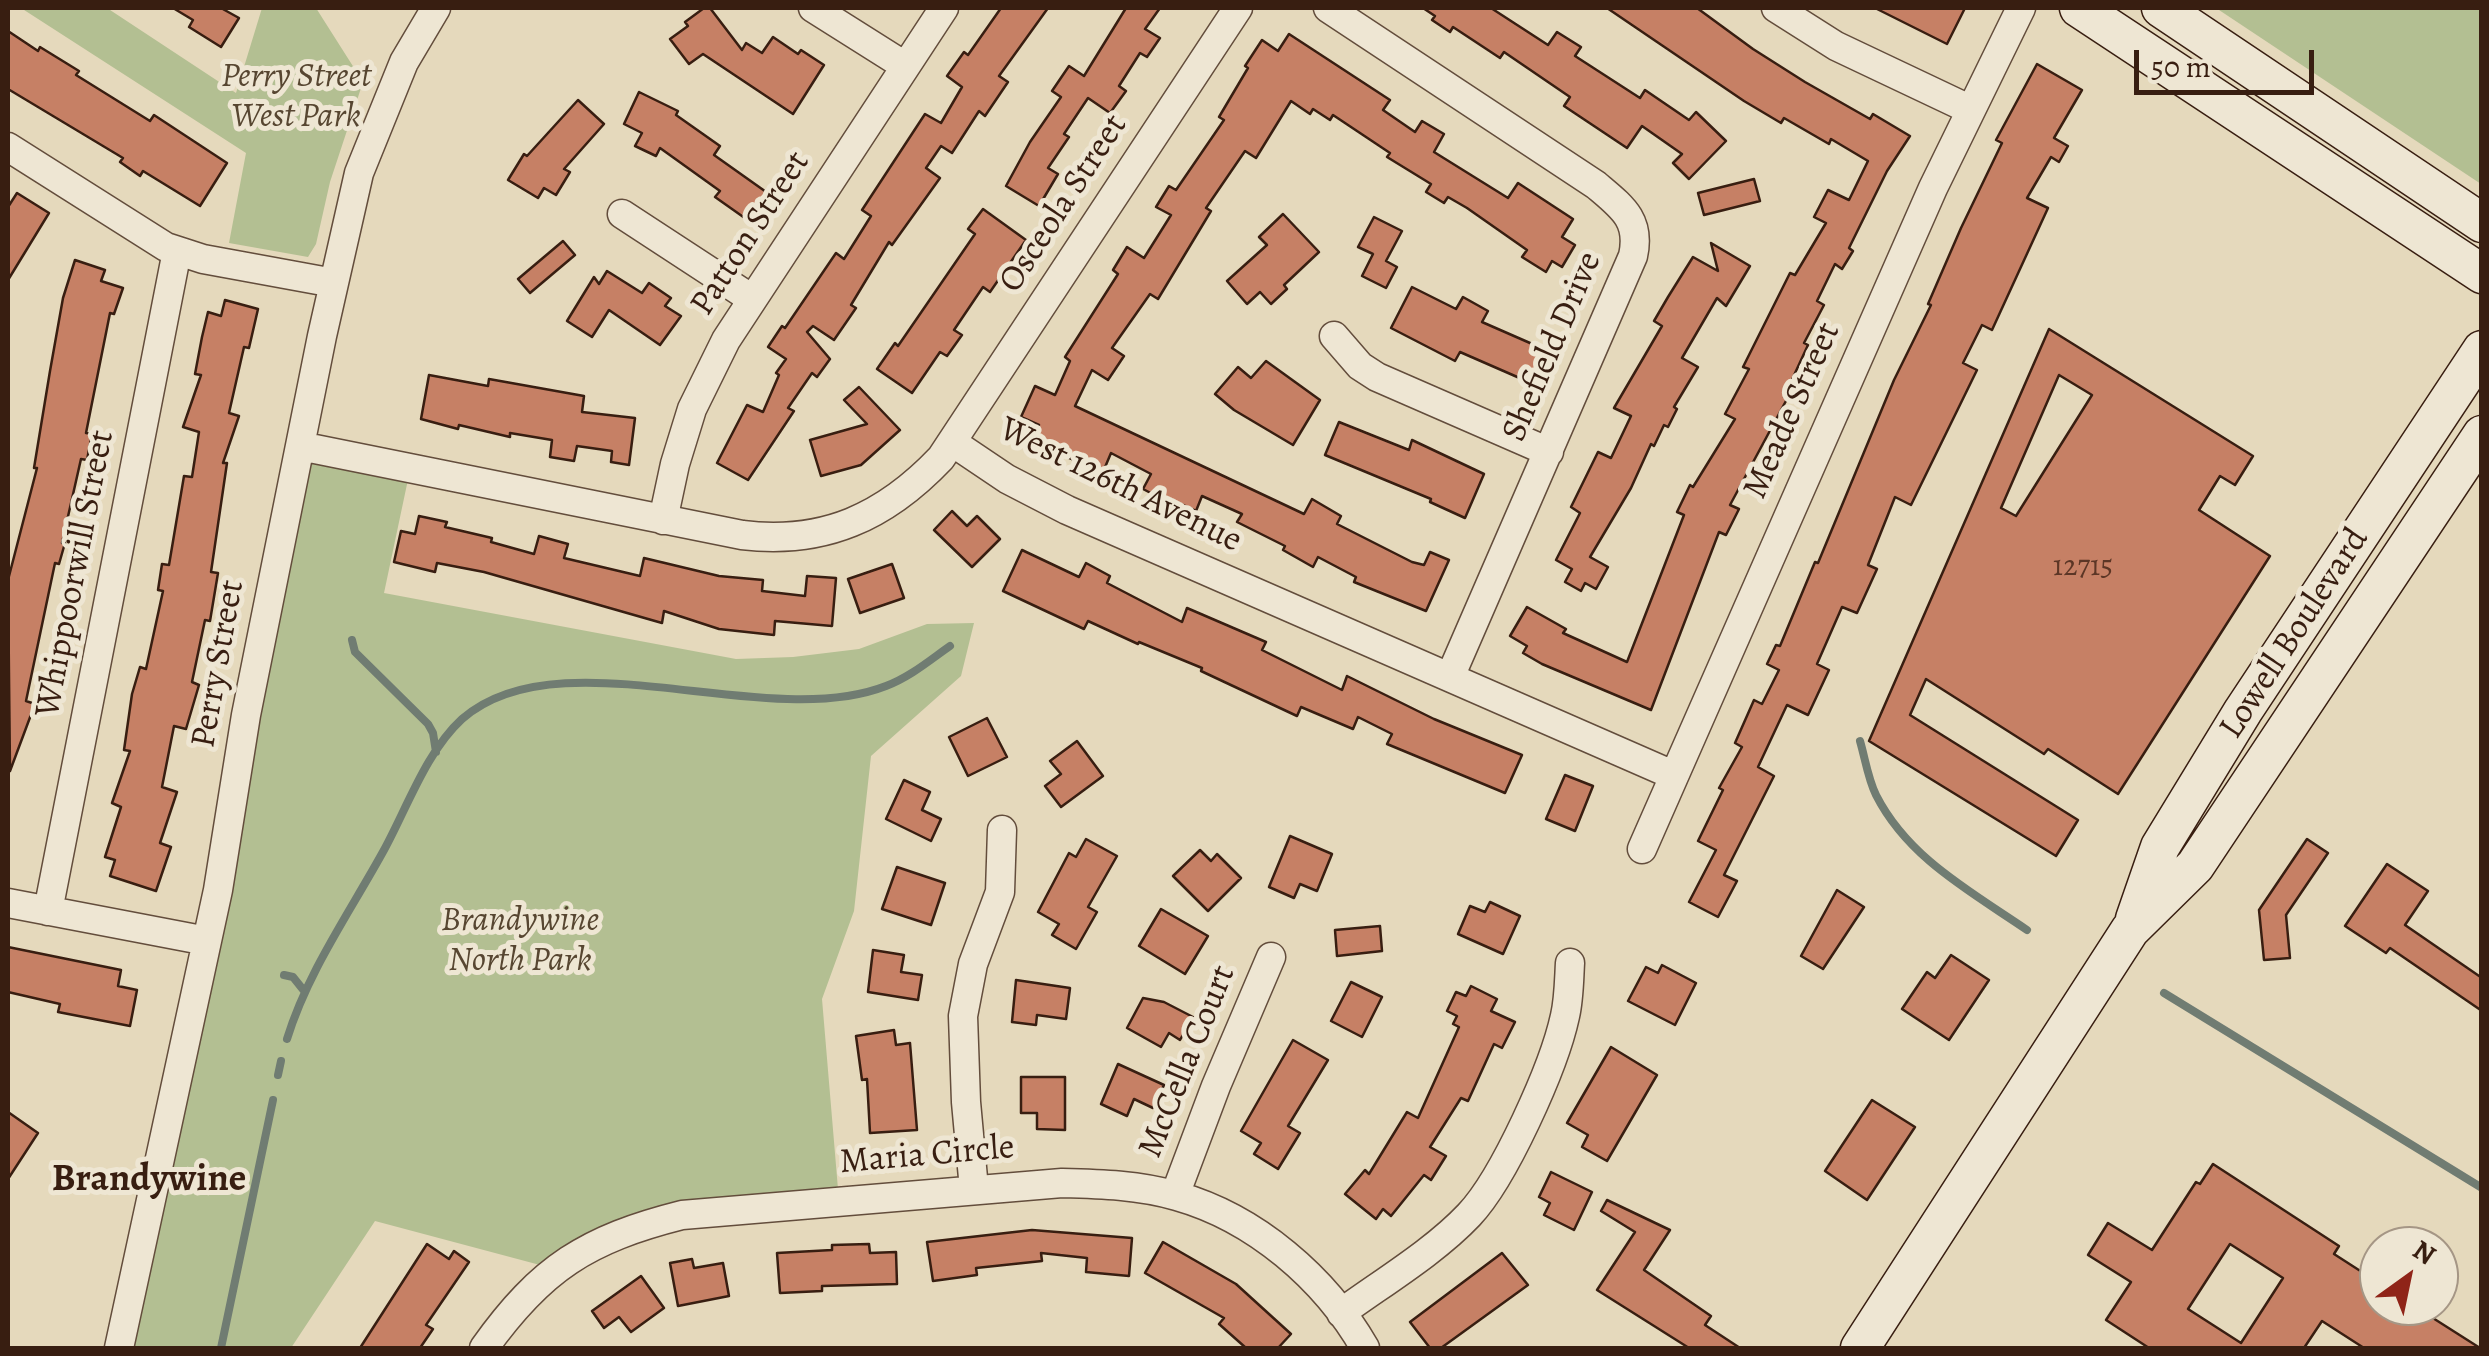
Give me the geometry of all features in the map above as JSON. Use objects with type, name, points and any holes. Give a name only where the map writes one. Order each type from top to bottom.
[{"type":"main road","points":[[2080,8],[2482,274]]},
{"type":"main road","points":[[2161,8],[2482,223]]},
{"type":"main road","name":"Lowell Boulevard","points":[[2130,930],[2160,848],[2243,711],[2482,350]]},
{"type":"main road","name":"Lowell Boulevard","points":[[1860,1348],[2130,930],[2195,866],[2482,434]]},
{"type":"main road","points":[[2277,746],[2291,685],[2347,600],[2334,573]]},
{"type":"street","name":"Perry Street","points":[[120,1348],[207,941],[232,815],[246,715],[359,173],[404,62],[436,8]]},
{"type":"street","points":[[813,8],[905,66]]},
{"type":"street","name":"Patton Street","points":[[663,520],[692,408],[726,340],[944,8]]},
{"type":"street","name":"Osceola Street","points":[[952,442],[1238,8]]},
{"type":"street","name":"Shefield Drive","points":[[1328,8],[1596,185],[1647,226],[1450,677]]},
{"type":"street","points":[[1776,8],[1836,46],[1969,109]]},
{"type":"street","name":"Meade Street","points":[[1642,849],[1969,109],[2020,8]]},
{"type":"street","points":[[8,147],[166,248],[334,283]]},
{"type":"street","points":[[622,214],[752,300]]},
{"type":"street","name":"Whippoorwill Street","points":[[48,911],[177,251]]},
{"type":"street","points":[[1334,336],[1360,366],[1377,377],[1548,452]]},
{"type":"street","name":"West 126th Avenue","points":[[300,446],[773,539],[829,532],[886,506],[928,471],[952,442],[1008,479],[1067,510],[1673,775]]},
{"type":"street","points":[[974,1189],[963,1016],[973,964],[1000,892],[1002,830]]},
{"type":"street","points":[[8,903],[207,941]]},
{"type":"street","name":"McCella Court","points":[[1176,1195],[1216,1086],[1271,957]]},
{"type":"street","points":[[1341,1313],[1450,1232],[1489,1190],[1502,1169],[1566,1016],[1570,963]]},
{"type":"street","name":"Maria Circle","points":[[484,1348],[538,1284],[571,1257],[640,1225],[682,1214],[1062,1183],[1118,1184],[1176,1195],[1206,1206],[1267,1240],[1310,1276],[1364,1348]]},
{"type":"green space","name":"Perry Street West Park","points":[[21,8],[107,8],[236,93],[262,8],[316,8],[363,82],[330,182],[316,244],[308,257],[229,243],[246,153]]},
{"type":"green space","points":[[2216,8],[2481,8],[2481,184]]},
{"type":"green space","name":"Brandywine North Park","points":[[300,446],[410,470],[384,593],[736,659],[859,649],[927,624],[974,623],[961,676],[871,756],[854,911],[822,999],[839,1201],[682,1215],[555,1269],[375,1221],[291,1348],[119,1348]]},
{"type":"building","points":[[173,8],[221,8],[239,18],[221,47],[189,27],[193,20]]},
{"type":"building","points":[[704,8],[710,8],[742,50],[746,43],[762,53],[773,37],[824,65],[793,114],[703,54],[689,64],[670,39]]},
{"type":"building","points":[[1001,8],[1048,8],[999,76],[1008,82],[985,116],[979,111],[952,153],[941,146],[926,168],[940,178],[892,245],[889,242],[851,305],[856,308],[834,340],[813,326],[807,332],[830,359],[817,377],[812,373],[788,408],[794,411],[748,480],[717,463],[747,405],[763,412],[779,375],[776,373],[786,359],[768,347],[836,253],[844,259],[871,216],[862,210],[925,114],[941,123],[962,87],[947,76],[964,52],[968,55]]},
{"type":"building","points":[[1126,8],[1160,8],[1145,29],[1160,38],[1147,57],[1140,53],[1119,86],[1126,91],[1110,113],[1088,98],[1048,168],[1058,174],[1039,206],[1006,186],[1061,97],[1052,91],[1069,66],[1084,76]]},
{"type":"building","points":[[1423,8],[1491,8],[1548,45],[1557,32],[1581,47],[1575,56],[1640,98],[1645,90],[1689,120],[1696,112],[1726,141],[1689,179],[1673,163],[1682,154],[1642,126],[1627,148],[1564,106],[1570,97],[1504,52],[1500,58],[1453,27],[1450,32]]},
{"type":"building","points":[[1607,8],[1697,8],[1805,82],[1870,119],[1873,114],[1910,136],[1887,171],[1849,248],[1853,251],[1842,269],[1835,264],[1817,301],[1824,305],[1804,343],[1808,345],[1784,397],[1787,399],[1730,505],[1739,509],[1726,535],[1719,532],[1651,710],[1542,664],[1523,653],[1527,646],[1510,636],[1527,607],[1566,629],[1563,633],[1627,662],[1684,515],[1677,512],[1690,485],[1693,487],[1735,419],[1725,414],[1749,369],[1743,367],[1790,273],[1795,275],[1826,223],[1814,217],[1828,190],[1849,200],[1868,161],[1784,118],[1781,123]]},
{"type":"building","points":[[1875,8],[1965,8],[1947,44]]},
{"type":"building","points":[[8,31],[79,71],[76,75],[150,121],[154,115],[227,163],[200,206],[143,171],[140,176],[120,162],[123,158],[8,89]]},
{"type":"building","points":[[1289,34],[1390,100],[1383,110],[1415,132],[1422,121],[1444,134],[1434,152],[1508,198],[1518,183],[1573,219],[1562,237],[1575,245],[1562,267],[1552,261],[1546,272],[1522,257],[1527,250],[1467,208],[1448,197],[1444,203],[1426,192],[1431,184],[1387,157],[1390,153],[1333,115],[1330,120],[1313,109],[1310,114],[1291,101],[1256,158],[1245,151],[1206,208],[1211,211],[1158,299],[1150,294],[1112,348],[1124,356],[1108,380],[1092,370],[1075,406],[1304,514],[1312,499],[1341,516],[1337,524],[1412,562],[1424,565],[1430,552],[1449,560],[1426,611],[1354,582],[1356,577],[1318,557],[1313,567],[1283,550],[1285,546],[1237,522],[1242,514],[1202,496],[1196,511],[1165,497],[1164,500],[1143,489],[1151,474],[1111,453],[1103,472],[1031,442],[1039,425],[1021,417],[1035,386],[1055,395],[1070,361],[1065,357],[1118,274],[1113,270],[1127,247],[1144,258],[1171,215],[1156,207],[1169,186],[1176,190],[1224,120],[1219,117],[1262,40],[1278,51]]},
{"type":"building","points":[[2037,64],[2082,90],[2054,138],[2068,146],[2059,162],[2051,157],[2027,198],[2048,208],[1992,330],[1982,325],[1963,363],[1977,370],[1911,505],[1895,497],[1868,565],[1877,569],[1857,613],[1842,607],[1817,664],[1829,670],[1808,715],[1787,705],[1758,767],[1774,776],[1724,875],[1737,881],[1718,917],[1689,902],[1716,850],[1698,841],[1723,790],[1719,788],[1742,747],[1735,743],[1754,700],[1762,704],[1779,670],[1767,664],[1776,645],[1780,646],[1815,562],[1818,563],[1894,380],[2002,143],[1996,140]]},
{"type":"building","points":[[639,92],[678,111],[676,115],[720,146],[714,155],[769,194],[749,221],[715,197],[720,191],[660,148],[656,156],[635,146],[642,133],[624,124]]},
{"type":"building","points":[[578,100],[604,124],[564,169],[570,172],[556,195],[544,188],[538,198],[508,180],[524,154],[527,156]]},
{"type":"building","points":[[1754,179],[1760,201],[1704,215],[1698,193]]},
{"type":"building","points":[[17,193],[49,213],[8,280],[8,207]]},
{"type":"building","points":[[983,209],[1026,240],[990,292],[983,287],[954,330],[962,335],[947,356],[940,352],[912,393],[877,369],[895,343],[898,346],[975,234],[968,229]]},
{"type":"building","points":[[1283,214],[1319,252],[1284,285],[1287,289],[1271,304],[1260,292],[1247,304],[1227,281],[1267,245],[1259,237]]},
{"type":"building","points":[[1374,217],[1402,231],[1386,261],[1397,267],[1386,288],[1362,276],[1373,254],[1358,247]]},
{"type":"building","points":[[563,241],[575,255],[530,293],[518,279]]},
{"type":"building","points":[[1711,243],[1750,266],[1726,306],[1717,298],[1682,358],[1698,367],[1674,407],[1677,409],[1668,427],[1664,425],[1654,446],[1651,444],[1631,488],[1590,557],[1608,567],[1596,589],[1585,583],[1581,591],[1565,582],[1572,569],[1556,560],[1580,513],[1571,507],[1598,452],[1611,458],[1631,416],[1614,408],[1662,326],[1654,321],[1668,297],[1693,257],[1718,271]]},
{"type":"building","points":[[75,260],[105,270],[101,281],[123,288],[114,314],[110,313],[86,433],[92,434],[87,460],[81,459],[65,543],[59,564],[55,563],[26,701],[35,704],[10,771],[8,580],[37,468],[63,298]]},
{"type":"building","points":[[607,271],[642,293],[649,283],[671,298],[665,306],[681,316],[660,345],[609,310],[592,337],[567,321],[594,277],[599,284]]},
{"type":"building","points":[[1412,287],[1456,309],[1463,297],[1488,311],[1482,322],[1546,350],[1531,383],[1460,352],[1455,361],[1391,328]]},
{"type":"building","points":[[225,300],[258,309],[249,348],[244,347],[229,413],[239,416],[223,463],[227,463],[211,572],[218,573],[210,621],[205,620],[192,682],[199,685],[186,729],[174,726],[162,787],[177,792],[160,843],[171,847],[156,891],[110,876],[115,860],[105,857],[121,807],[112,803],[130,751],[124,750],[132,694],[140,667],[146,669],[163,591],[158,590],[162,564],[169,565],[184,476],[192,477],[199,432],[183,427],[201,375],[195,374],[202,337],[208,312],[221,316]]},
{"type":"building","points":[[2049,329],[2253,456],[2235,485],[2220,476],[2199,510],[2270,556],[2118,794],[2048,749],[2044,754],[1926,679],[1910,715],[2078,820],[2056,856],[1869,741]],"holes":[[[2059,375],[2092,395],[2016,516],[2001,508]]]},
{"type":"building","points":[[1266,361],[1320,400],[1293,445],[1215,394],[1238,367],[1251,378]]},
{"type":"building","points":[[429,375],[488,386],[489,379],[584,396],[582,412],[635,418],[629,465],[611,462],[612,451],[577,446],[574,461],[550,457],[552,440],[510,433],[510,437],[459,425],[458,429],[421,419]]},
{"type":"building","points":[[859,387],[900,430],[861,465],[821,476],[810,440],[867,424],[844,400]]},
{"type":"building","points":[[1339,422],[1409,450],[1412,440],[1484,474],[1465,518],[1430,502],[1431,499],[1325,455]]},
{"type":"building","points":[[952,511],[967,526],[977,516],[1000,539],[972,567],[934,530]]},
{"type":"building","points":[[419,516],[447,522],[445,527],[492,538],[491,542],[534,554],[539,536],[568,544],[564,558],[640,576],[644,558],[719,576],[763,580],[762,591],[805,596],[807,576],[836,578],[832,626],[775,621],[774,635],[719,629],[664,611],[662,623],[484,572],[437,563],[435,572],[394,562],[401,531],[415,534]]},
{"type":"building","points":[[1022,550],[1079,577],[1086,563],[1110,576],[1107,583],[1182,622],[1187,608],[1266,642],[1262,650],[1342,690],[1347,676],[1434,719],[1522,755],[1505,793],[1387,744],[1392,734],[1358,717],[1353,729],[1301,707],[1297,716],[1201,671],[1202,668],[1088,621],[1084,629],[1003,591]]},
{"type":"building","points":[[892,564],[904,598],[860,613],[848,579]]},
{"type":"building","points":[[987,718],[1007,757],[968,776],[949,737]]},
{"type":"building","points":[[1077,741],[1103,776],[1061,807],[1045,786],[1061,774],[1050,761]]},
{"type":"building","points":[[1565,775],[1593,786],[1575,831],[1546,819]]},
{"type":"building","points":[[904,780],[930,792],[922,810],[941,819],[931,841],[886,819]]},
{"type":"building","points":[[1290,836],[1332,854],[1317,891],[1300,884],[1294,898],[1269,887]]},
{"type":"building","points":[[1086,839],[1117,856],[1088,907],[1097,912],[1076,949],[1052,935],[1059,924],[1038,912],[1069,853],[1076,857]]},
{"type":"building","points":[[2307,839],[2328,853],[2286,915],[2290,958],[2264,960],[2259,910]]},
{"type":"building","points":[[1200,850],[1211,861],[1217,854],[1241,878],[1208,911],[1173,876]]},
{"type":"building","points":[[2387,864],[2428,891],[2405,925],[2482,978],[2482,1011],[2390,948],[2386,953],[2345,926]]},
{"type":"building","points":[[897,867],[945,883],[931,925],[882,909]]},
{"type":"building","points":[[1837,890],[1864,907],[1823,969],[1801,956]]},
{"type":"building","points":[[1490,902],[1520,916],[1503,954],[1458,934],[1470,906],[1485,912]]},
{"type":"building","points":[[1161,909],[1208,936],[1185,974],[1139,946]]},
{"type":"building","points":[[1380,926],[1382,951],[1337,956],[1335,930]]},
{"type":"building","points":[[8,947],[121,970],[118,986],[137,990],[130,1026],[58,1012],[60,1004],[8,992]]},
{"type":"building","points":[[873,950],[904,955],[901,972],[922,975],[918,1000],[868,992]]},
{"type":"building","points":[[1951,955],[1989,980],[1949,1040],[1902,1009],[1927,972],[1935,978]]},
{"type":"building","points":[[1662,965],[1696,983],[1675,1025],[1628,1001],[1646,967],[1658,973]]},
{"type":"building","points":[[1016,980],[1070,988],[1066,1019],[1037,1015],[1036,1025],[1012,1022]]},
{"type":"building","points":[[1351,982],[1382,997],[1362,1037],[1331,1021]]},
{"type":"building","points":[[1471,986],[1497,999],[1491,1011],[1515,1022],[1502,1048],[1494,1044],[1468,1101],[1461,1098],[1430,1147],[1446,1156],[1431,1180],[1424,1175],[1391,1216],[1383,1209],[1376,1219],[1345,1194],[1365,1170],[1369,1174],[1407,1112],[1418,1118],[1459,1027],[1453,1024],[1457,1016],[1447,1011],[1456,992],[1466,996]]},
{"type":"building","points":[[1143,998],[1164,1002],[1193,1017],[1180,1040],[1169,1033],[1161,1047],[1127,1028]]},
{"type":"building","points":[[894,1030],[896,1045],[910,1043],[917,1130],[870,1133],[867,1079],[862,1080],[856,1036]]},
{"type":"building","points":[[1293,1040],[1328,1060],[1288,1126],[1300,1133],[1278,1169],[1254,1154],[1261,1143],[1241,1131]]},
{"type":"building","points":[[1611,1047],[1657,1075],[1607,1161],[1582,1147],[1588,1135],[1567,1123]]},
{"type":"building","points":[[1118,1064],[1164,1085],[1153,1108],[1134,1099],[1127,1116],[1101,1104]]},
{"type":"building","points":[[1021,1077],[1065,1077],[1065,1130],[1037,1129],[1037,1113],[1021,1113]]},
{"type":"building","points":[[1872,1100],[1915,1127],[1867,1200],[1825,1171]]},
{"type":"building","points":[[8,1112],[38,1133],[8,1179]]},
{"type":"building","points":[[2213,1164],[2339,1246],[2334,1254],[2359,1270],[2359,1326],[2445,1326],[2480,1348],[2364,1348],[2322,1321],[2304,1348],[2149,1348],[2106,1320],[2131,1282],[2088,1255],[2108,1223],[2152,1250],[2196,1182],[2200,1184]],"holes":[[[2230,1244],[2283,1278],[2241,1343],[2188,1309]]]},
{"type":"building","points":[[1551,1172],[1592,1192],[1574,1230],[1544,1215],[1550,1203],[1539,1197]]},
{"type":"building","points":[[1607,1200],[1670,1230],[1644,1270],[1711,1316],[1705,1325],[1740,1348],[1689,1348],[1597,1290],[1635,1232],[1601,1211]]},
{"type":"building","points":[[1032,1230],[1132,1238],[1129,1276],[1086,1272],[1087,1258],[1041,1253],[1042,1261],[976,1268],[977,1275],[933,1281],[927,1242]]},
{"type":"building","points":[[1163,1242],[1236,1284],[1291,1334],[1278,1348],[1246,1348],[1219,1324],[1224,1318],[1145,1273]]},
{"type":"building","points":[[427,1244],[449,1259],[454,1251],[469,1262],[426,1325],[433,1329],[420,1348],[360,1348]]},
{"type":"building","points":[[869,1244],[870,1253],[896,1252],[897,1284],[822,1286],[822,1291],[780,1293],[777,1253]]},
{"type":"building","points":[[1502,1253],[1528,1285],[1441,1348],[1430,1348],[1410,1322]]},
{"type":"building","points":[[692,1259],[694,1268],[723,1263],[729,1296],[678,1306],[670,1263]]},
{"type":"building","points":[[641,1276],[664,1308],[631,1332],[619,1317],[604,1328],[592,1311]]},
{"type":"waterway","points":[[352,640],[355,652],[428,724],[436,752]]},
{"type":"waterway","points":[[287,1039],[318,966],[418,781],[438,747],[462,719],[503,695],[553,684],[608,683],[783,699],[837,697],[895,682],[950,646]]},
{"type":"waterway","points":[[1860,741],[1876,795],[1905,837],[1942,871],[2027,930]]},
{"type":"waterway","points":[[284,975],[293,977],[305,992]]},
{"type":"waterway","points":[[2164,993],[2482,1188]]},
{"type":"waterway","points":[[278,1075],[281,1061]]},
{"type":"waterway","points":[[221,1348],[273,1100]]},
{"type":"district","name":"Brandywine","points":[[149,1181]]}]
